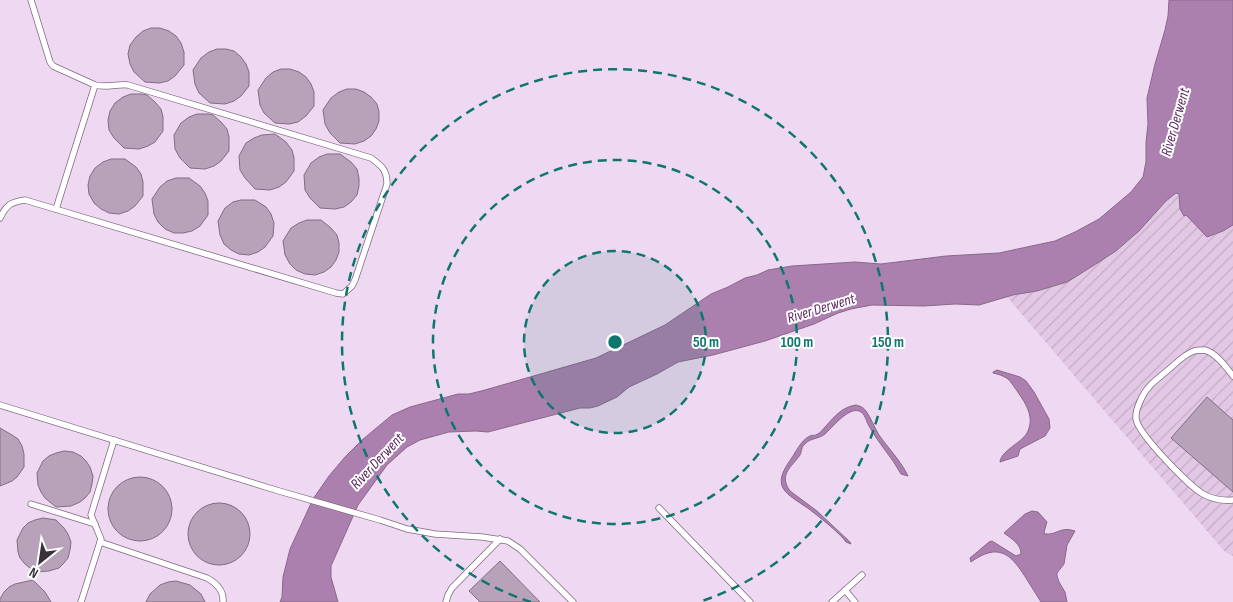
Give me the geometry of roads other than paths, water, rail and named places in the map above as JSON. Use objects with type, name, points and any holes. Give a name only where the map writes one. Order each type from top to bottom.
[{"type":"lane","points":[[0,218],[8,206],[16,201],[25,200],[343,294],[352,286],[355,280],[387,184],[385,171],[380,164],[371,158],[128,85],[102,87],[95,85],[53,66],[50,62],[31,0]]},
{"type":"lane","points":[[56,209],[95,85]]},
{"type":"lane","points":[[1233,376],[1213,354],[1205,350],[1194,350],[1148,387],[1137,409],[1136,423],[1146,439],[1202,494],[1215,499],[1233,500]]},
{"type":"lane","points":[[0,405],[407,529],[435,534],[508,541],[520,549],[573,602]]},
{"type":"lane","points":[[81,602],[101,539],[92,515],[114,440]]},
{"type":"lane","points":[[32,504],[95,524]]},
{"type":"lane","points":[[659,508],[750,602]]},
{"type":"lane","points":[[446,602],[452,588],[500,540]]},
{"type":"lane","points":[[100,542],[207,578],[216,583],[224,597],[224,602]]},
{"type":"lane","points":[[832,602],[862,575]]},
{"type":"lane","points":[[845,590],[855,602]]},
{"type":"water","name":"River Derwent","points":[[1169,0],[1233,0],[1233,225],[1207,237],[1186,215],[1184,216],[1180,209],[1179,194],[1176,193],[1166,201],[1139,231],[1116,251],[1067,282],[979,305],[872,305],[851,309],[765,341],[678,362],[629,387],[617,397],[598,406],[580,408],[488,432],[449,432],[420,440],[407,447],[387,465],[358,505],[331,566],[331,577],[338,602],[280,602],[283,577],[290,549],[313,499],[345,457],[392,415],[410,407],[458,394],[469,394],[485,390],[596,358],[665,325],[711,294],[745,278],[768,270],[792,266],[855,262],[881,264],[946,256],[999,253],[1055,241],[1099,219],[1131,192],[1143,177],[1146,162],[1148,124],[1147,98],[1165,30]]},
{"type":"water","points":[[997,370],[1020,377],[1026,381],[1049,419],[1050,428],[1045,436],[1020,449],[1018,456],[1000,462],[1004,454],[1026,435],[1030,419],[1028,408],[1022,398],[1008,379],[993,373]]},
{"type":"water","points":[[856,405],[866,411],[879,435],[908,476],[901,474],[873,432],[863,413],[855,411],[845,415],[823,436],[804,445],[800,455],[788,471],[785,480],[790,491],[817,511],[851,544],[846,542],[823,520],[788,494],[781,483],[785,469],[804,440],[819,433],[843,410]]},
{"type":"water","points":[[1032,511],[1038,512],[1047,522],[1045,534],[1062,530],[1075,531],[1067,545],[1064,564],[1057,573],[1067,602],[1041,602],[1018,567],[1005,554],[992,552],[971,562],[970,558],[992,541],[1016,556],[1021,554],[1018,545],[1004,533],[1025,514]]}]
